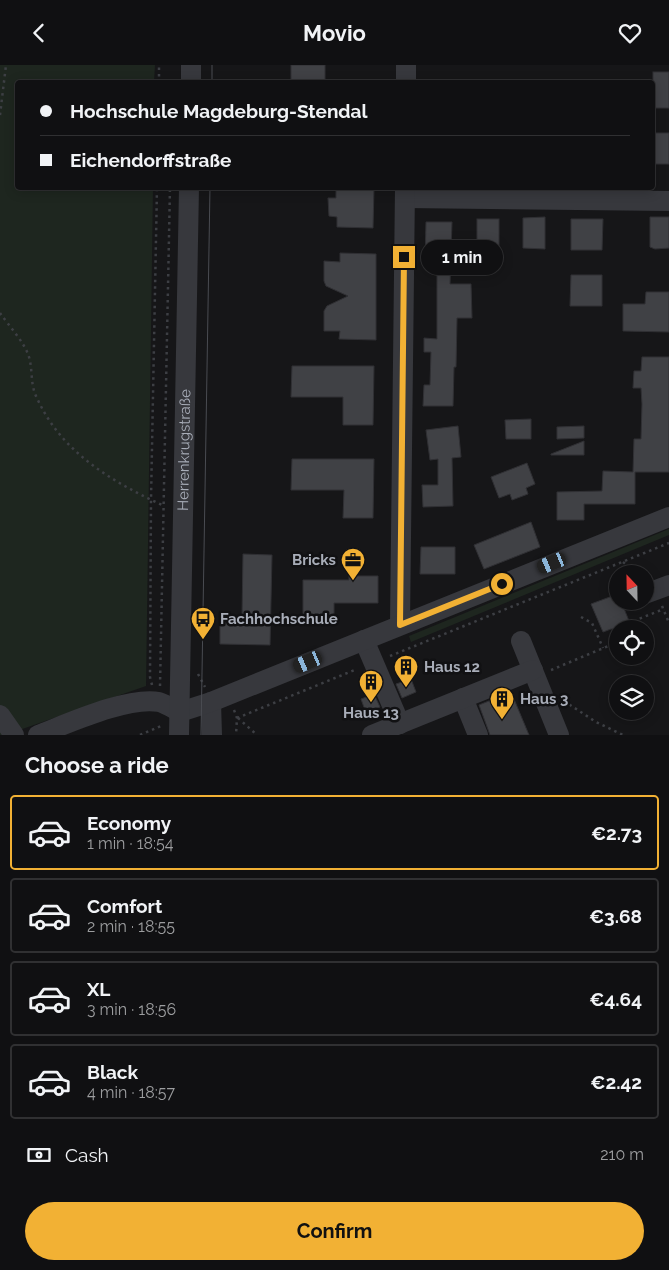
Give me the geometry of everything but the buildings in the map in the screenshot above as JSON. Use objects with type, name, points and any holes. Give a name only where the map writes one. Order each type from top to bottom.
[{"type":"street","points":[[191,65],[191,80]]},
{"type":"street","points":[[406,65],[406,80]]},
{"type":"street","name":"Herrenkrugstraße","points":[[170,731],[180,713],[189,190]]},
{"type":"street","points":[[400,625],[405,193],[669,201]]},
{"type":"street","points":[[38,735],[122,706],[140,703],[160,702],[180,713],[211,697],[364,640],[669,517]]},
{"type":"street","points":[[654,591],[669,585]]},
{"type":"street","points":[[364,640],[400,724]]},
{"type":"street","points":[[521,641],[559,735]]},
{"type":"street","points":[[372,735],[463,698],[534,673]]},
{"type":"street","points":[[211,697],[212,735]]},
{"type":"street","points":[[463,698],[478,735]]},
{"type":"street","points":[[0,715],[14,735]]},
{"type":"path","points":[[0,115],[6,65]]},
{"type":"path","points":[[159,65],[159,80]]},
{"type":"path","points":[[157,190],[151,500],[150,677],[160,702]]},
{"type":"path","name":"Herrenkrugstraße","points":[[160,702],[170,190]]},
{"type":"path","points":[[0,313],[29,355],[33,389],[50,424],[78,454],[101,472],[151,500],[163,505],[183,509]]},
{"type":"path","points":[[384,659],[669,543]]},
{"type":"path","points":[[623,562],[626,565]]},
{"type":"path","points":[[636,620],[664,609]]},
{"type":"path","points":[[580,617],[592,623],[603,648]]},
{"type":"path","points":[[534,673],[609,646]]},
{"type":"path","points":[[237,718],[363,667]]},
{"type":"path","points":[[197,673],[211,697]]},
{"type":"path","points":[[563,700],[596,722],[623,735]]},
{"type":"path","points":[[236,735],[237,718]]},
{"type":"path","points":[[237,718],[257,735]]},
{"type":"path","points":[[140,735],[170,731]]},
{"type":"shaded area","points":[[0,65],[155,65],[154,80],[15,80],[15,190],[153,190],[146,686],[5,735],[0,735]]},
{"type":"shaded area","points":[[669,529],[669,535],[411,642],[409,636]]},
{"type":"tram line","points":[[212,65],[212,80]]},
{"type":"tram line","points":[[201,735],[210,190]]},
{"type":"place","name":"Bricks","points":[[353,581]]},
{"type":"place","name":"Fachhochschule","points":[[203,640]]},
{"type":"place","name":"Haus 12","points":[[406,688]]},
{"type":"place","name":"Haus 13","points":[[371,703]]},
{"type":"place","name":"Haus 3","points":[[502,720]]},
{"type":"route","points":[[404,257],[400,625],[502,584]]}]
